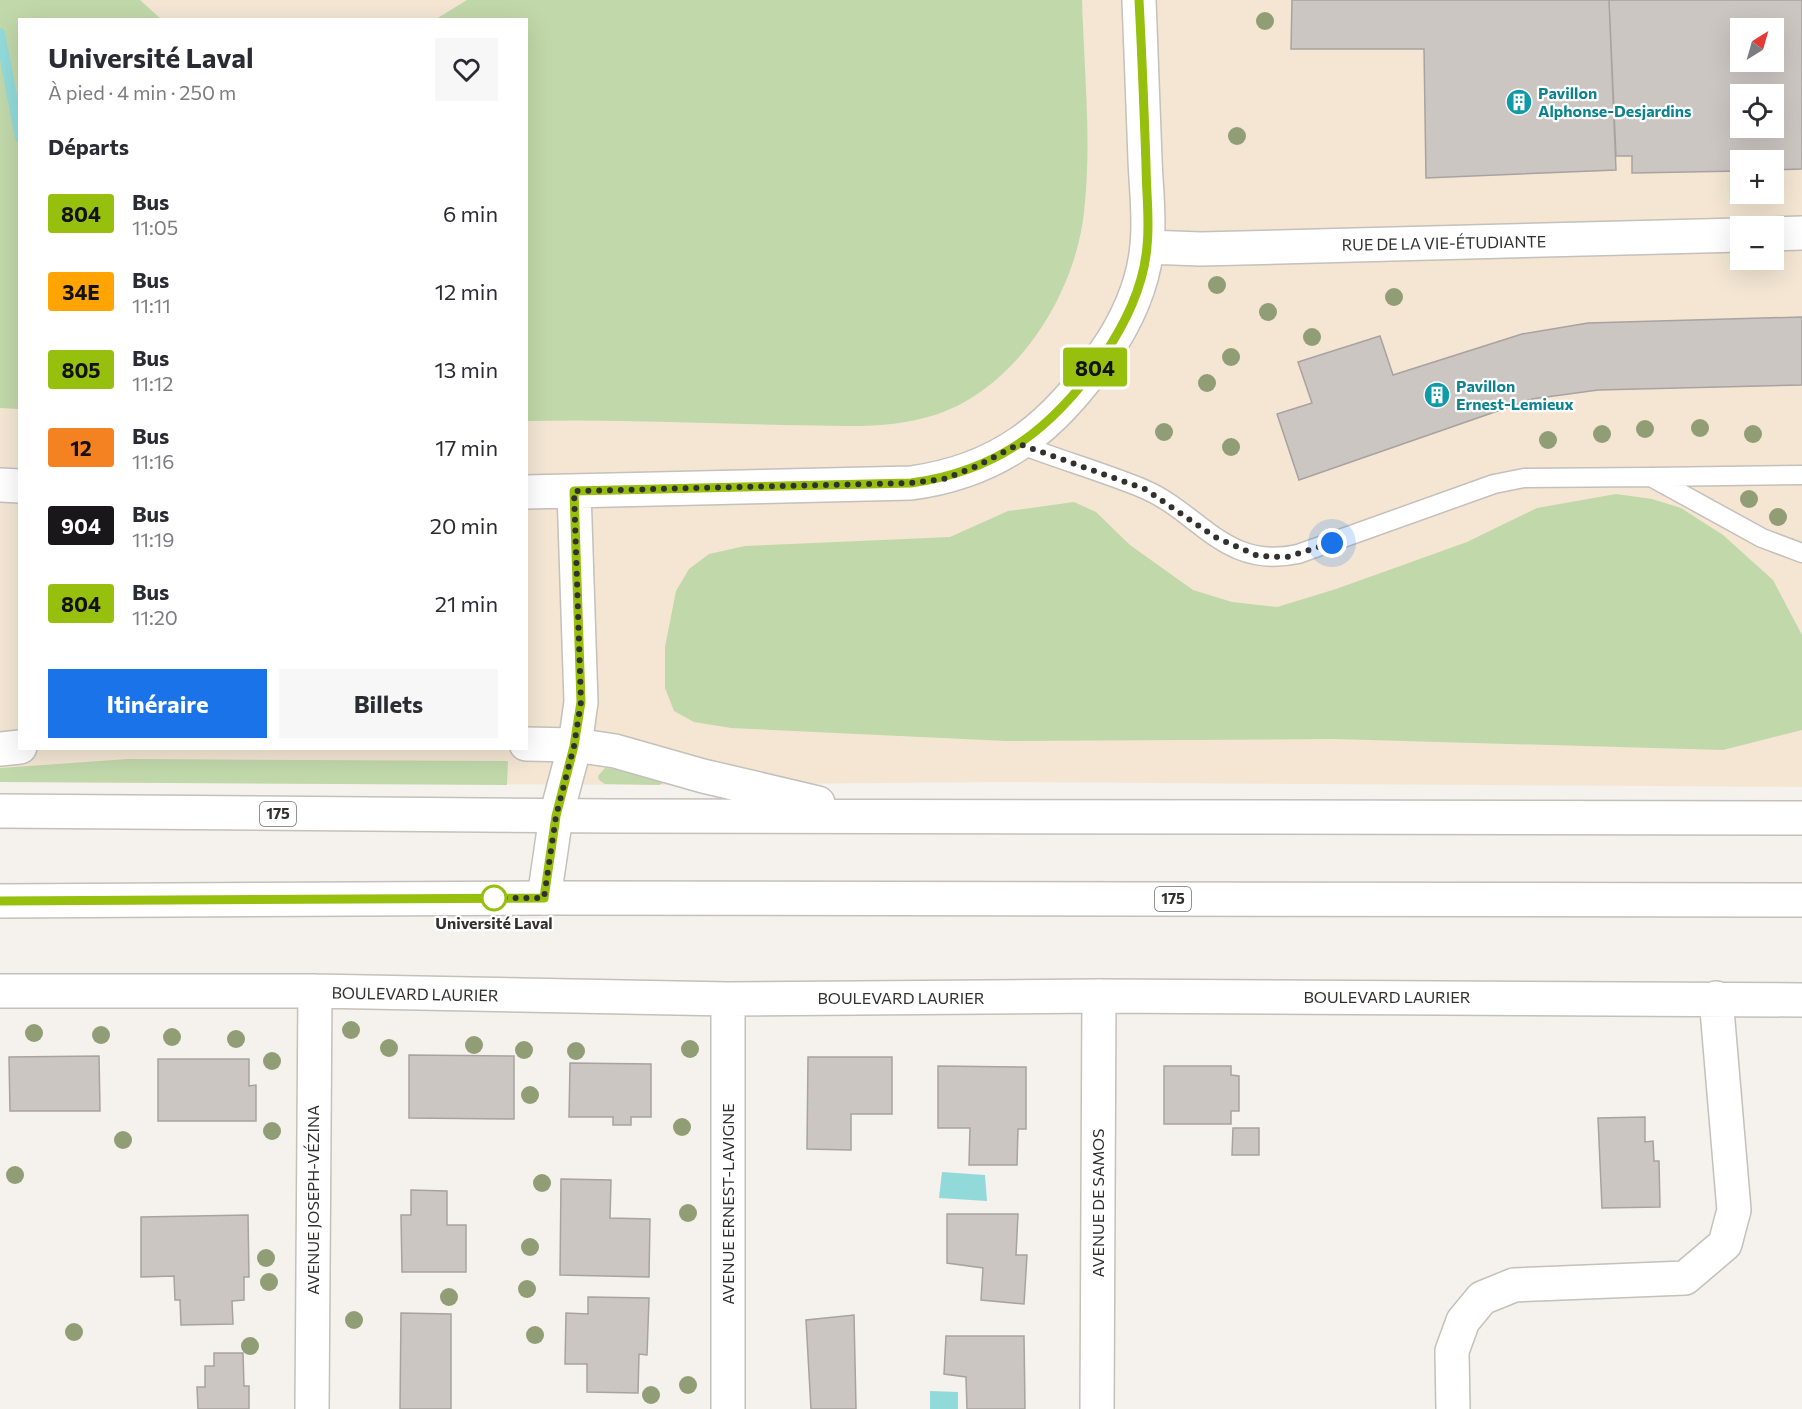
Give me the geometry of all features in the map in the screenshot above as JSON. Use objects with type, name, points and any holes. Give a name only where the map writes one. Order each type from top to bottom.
[{"type":"street","points":[[528,492],[911,483],[944,479],[977,466],[1019,444],[1043,427],[1064,407],[1088,378],[1117,336],[1135,296],[1147,247],[1139,0]]},
{"type":"street","points":[[1784,234],[1802,233]]},
{"type":"street","name":"RUE DE LA VIE-ÉTUDIANTE","points":[[1147,247],[1212,248],[1730,235]]},
{"type":"street","points":[[0,485],[18,486]]},
{"type":"street","points":[[544,898],[556,816],[579,725],[582,682],[574,491]]},
{"type":"street","points":[[528,744],[615,751],[755,789],[884,816]]},
{"type":"street","points":[[0,749],[18,747]]},
{"type":"street","name":"175","points":[[0,811],[556,816],[1802,818]]},
{"type":"street","name":"175","points":[[0,901],[544,898],[1802,900]]},
{"type":"street","name":"BOULEVARD LAURIER","points":[[0,991],[315,992],[728,999],[1099,996],[1802,1000]]},
{"type":"street","name":"AVENUE JOSEPH-VÉZINA","points":[[312,1409],[315,992]]},
{"type":"street","name":"AVENUE DE SAMOS","points":[[1097,1409],[1099,996]]},
{"type":"street","points":[[1452,1409],[1452,1351],[1463,1321],[1482,1298],[1514,1285],[1685,1278],[1725,1244],[1734,1210],[1716,998]]},
{"type":"street","name":"AVENUE ERNEST-LAVIGNE","points":[[728,999],[728,1409]]},
{"type":"lane","points":[[1019,444],[1145,489],[1230,546],[1258,556],[1274,558],[1305,552],[1510,479],[1802,475]]},
{"type":"lane","points":[[1651,477],[1762,538],[1802,553]]},
{"type":"shaded area","points":[[0,0],[1802,0],[1802,787],[998,782],[659,785],[0,782]]},
{"type":"green space","points":[[0,0],[140,0],[160,18],[18,18],[18,409],[0,408]]},
{"type":"green space","points":[[467,0],[1082,0],[1087,133],[1086,186],[1078,245],[1067,278],[1052,309],[1033,339],[1010,366],[984,389],[955,407],[924,418],[890,424],[854,426],[528,421],[528,18],[438,18]]},
{"type":"green space","points":[[1616,494],[1652,499],[1681,508],[1723,535],[1773,580],[1802,635],[1802,730],[1723,750],[1334,739],[1006,741],[731,728],[694,722],[674,711],[665,688],[665,647],[676,591],[689,569],[709,554],[745,546],[950,537],[1008,511],[1074,502],[1096,512],[1130,545],[1193,590],[1232,602],[1277,607],[1336,589],[1467,542],[1537,508]]},
{"type":"green space","points":[[128,759],[508,761],[507,785],[0,782],[0,768]]},
{"type":"green space","points":[[605,768],[631,770],[665,782],[659,785],[605,784],[599,780],[598,776]]},
{"type":"water","points":[[942,1172],[985,1175],[987,1201],[939,1198]]},
{"type":"water","points":[[930,1391],[958,1392],[958,1409],[930,1409]]},
{"type":"building","name":"Pavillon Alphonse-Desjardins","points":[[1292,0],[1609,0],[1616,170],[1426,178],[1424,49],[1291,49]]},
{"type":"building","points":[[1609,0],[1802,0],[1802,169],[1784,170],[1784,150],[1730,150],[1730,171],[1632,173],[1632,156],[1616,156]]},
{"type":"building","name":"Pavillon Ernest-Lemieux","points":[[1802,317],[1802,385],[1598,390],[1532,399],[1299,480],[1277,414],[1312,403],[1298,362],[1380,336],[1393,375],[1522,334],[1588,323]]},
{"type":"building","points":[[409,1055],[514,1056],[514,1119],[409,1118]]},
{"type":"building","points":[[99,1056],[100,1111],[10,1111],[9,1057]]},
{"type":"building","points":[[808,1057],[892,1057],[892,1114],[851,1114],[851,1150],[807,1149]]},
{"type":"building","points":[[158,1059],[249,1059],[249,1086],[256,1085],[256,1121],[158,1121]]},
{"type":"building","points":[[570,1063],[651,1064],[651,1117],[631,1117],[631,1125],[613,1125],[613,1117],[569,1117]]},
{"type":"building","points":[[938,1066],[1026,1067],[1026,1129],[1018,1129],[1017,1165],[969,1165],[970,1128],[938,1128]]},
{"type":"building","points":[[1164,1066],[1231,1066],[1231,1075],[1239,1076],[1239,1111],[1231,1111],[1231,1124],[1164,1124]]},
{"type":"building","points":[[1645,1117],[1645,1142],[1653,1141],[1654,1161],[1659,1161],[1660,1207],[1602,1208],[1598,1118]]},
{"type":"building","points":[[1233,1128],[1259,1128],[1259,1155],[1232,1155]]},
{"type":"building","points":[[561,1179],[611,1180],[610,1218],[650,1219],[649,1277],[560,1275]]},
{"type":"building","points":[[411,1190],[447,1191],[447,1225],[466,1225],[466,1272],[402,1272],[401,1215],[411,1215]]},
{"type":"building","points":[[947,1214],[1018,1214],[1016,1255],[1027,1255],[1024,1304],[981,1300],[983,1268],[947,1263]]},
{"type":"building","points":[[248,1215],[249,1277],[244,1277],[244,1300],[232,1301],[233,1324],[181,1325],[180,1300],[175,1300],[174,1276],[141,1277],[141,1217]]},
{"type":"building","points":[[588,1297],[649,1298],[647,1355],[639,1354],[638,1393],[587,1392],[587,1364],[565,1364],[566,1313],[588,1314]]},
{"type":"building","points":[[401,1313],[451,1314],[451,1409],[400,1409]]},
{"type":"building","points":[[854,1315],[856,1409],[811,1409],[806,1320]]},
{"type":"building","points":[[946,1336],[1024,1336],[1025,1409],[967,1409],[966,1377],[944,1374]]},
{"type":"building","points":[[214,1353],[243,1353],[244,1386],[249,1386],[249,1409],[198,1409],[197,1387],[205,1387],[205,1366],[214,1366]]},
{"type":"waterway","points":[[0,33],[18,128]]},
{"type":"bus line","name":"804","points":[[0,901],[544,898],[549,852],[579,725],[581,702],[574,491],[911,483],[944,479],[977,466],[1019,444],[1043,427],[1064,407],[1088,378],[1117,336],[1135,296],[1147,247],[1148,215],[1139,0]]},
{"type":"place","name":"Pavillon Alphonse-Desjardins","points":[[1519,102]]},
{"type":"place","name":"Pavillon Ernest-Lemieux","points":[[1437,395]]},
{"type":"place","name":"Université Laval","points":[[494,898]]},
{"type":"route","points":[[494,898],[544,898],[556,816],[579,725],[582,682],[574,491],[911,483],[944,479],[977,466],[1019,444],[1145,489],[1215,537],[1247,553],[1274,558],[1287,557],[1332,543]]}]
